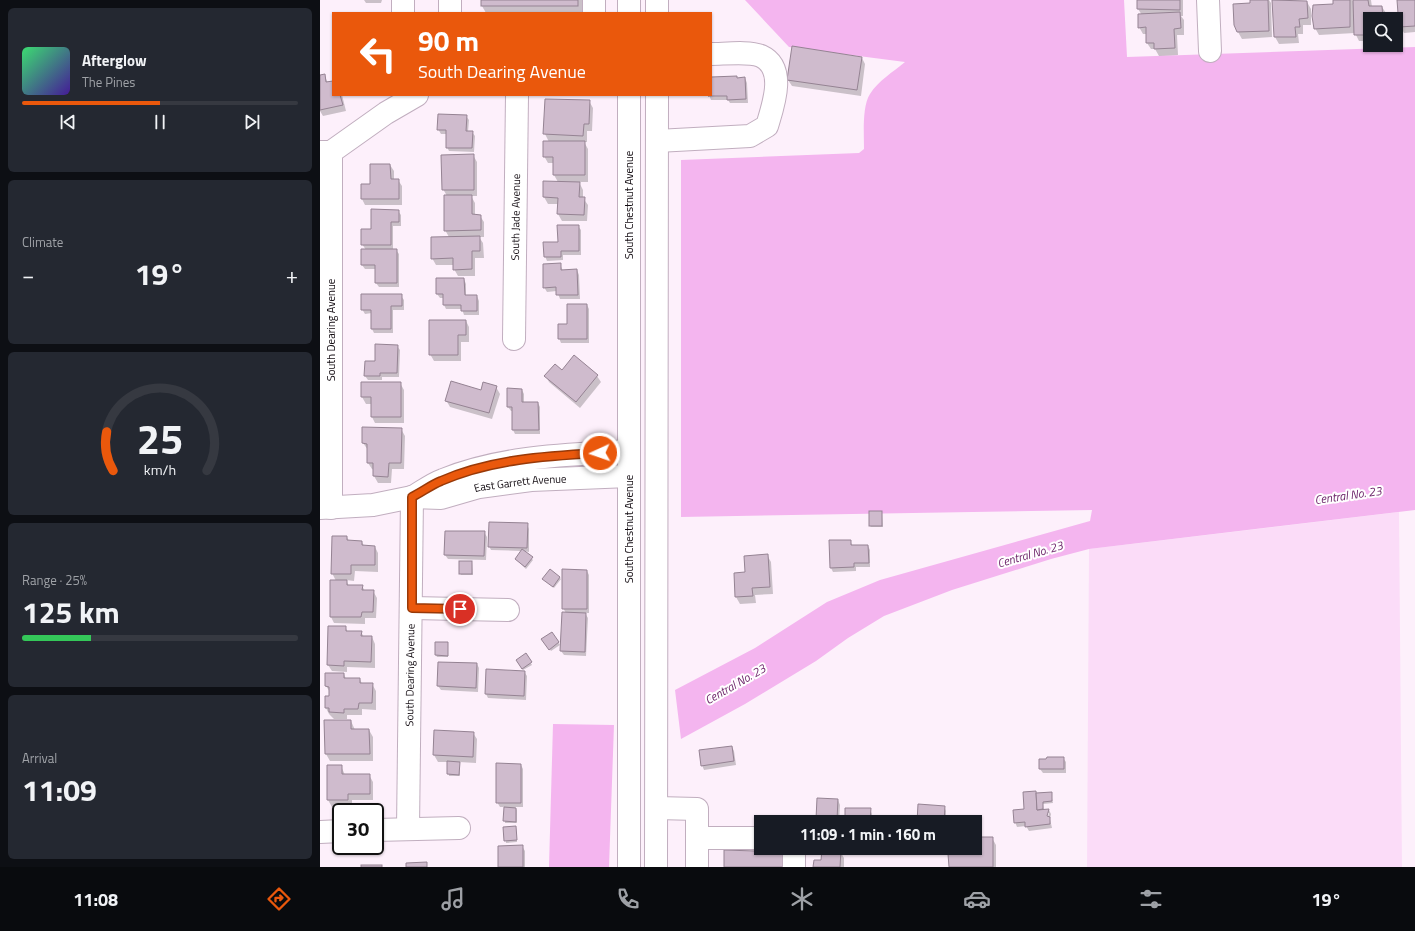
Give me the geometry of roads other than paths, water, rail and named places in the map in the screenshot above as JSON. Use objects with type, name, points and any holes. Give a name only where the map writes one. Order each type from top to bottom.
[{"type":"street","points":[[403,0],[403,12]]},
{"type":"street","points":[[450,0],[450,12]]},
{"type":"street","points":[[594,0],[594,12]]},
{"type":"street","points":[[629,0],[629,12]]},
{"type":"street","points":[[657,0],[657,12]]},
{"type":"street","points":[[1208,0],[1210,51]]},
{"type":"street","points":[[657,141],[750,136],[767,126],[776,99],[775,73],[772,64],[760,56],[712,54]]},
{"type":"street","points":[[325,152],[415,96]]},
{"type":"street","name":"South Jade Avenue","points":[[514,339],[517,96]]},
{"type":"street","name":"South Chestnut Avenue","points":[[628,867],[630,451],[629,96]]},
{"type":"street","points":[[656,867],[657,96]]},
{"type":"street","name":"South Dearing Avenue","points":[[325,152],[326,508]]},
{"type":"street","name":"East Garrett Avenue","points":[[412,497],[441,481],[495,464],[540,456],[630,451]]},
{"type":"street","name":"East Garrett Avenue","points":[[326,508],[373,506],[412,497],[442,498],[479,487],[531,480],[629,476]]},
{"type":"street","name":"South Dearing Avenue","points":[[408,829],[412,608],[412,497]]},
{"type":"street","points":[[412,608],[508,610]]},
{"type":"street","points":[[657,808],[697,809],[697,867]]},
{"type":"street","points":[[384,830],[459,828]]},
{"type":"street","points":[[320,832],[332,831]]},
{"type":"street","points":[[696,838],[754,838]]},
{"type":"street","points":[[794,855],[794,867]]},
{"type":"water","name":"Central No. 23","points":[[745,0],[1124,0],[1127,57],[1363,49],[1363,52],[1403,52],[1403,47],[1415,47],[1415,510],[1089,549],[1051,559],[952,590],[884,616],[848,638],[816,661],[745,704],[681,739],[675,690],[755,648],[827,602],[880,580],[1090,521],[1092,510],[681,517],[681,160],[859,153],[864,149],[864,128],[867,99],[873,89],[881,81],[905,62],[789,47]]},
{"type":"water","points":[[553,724],[614,725],[609,867],[549,867]]}]
